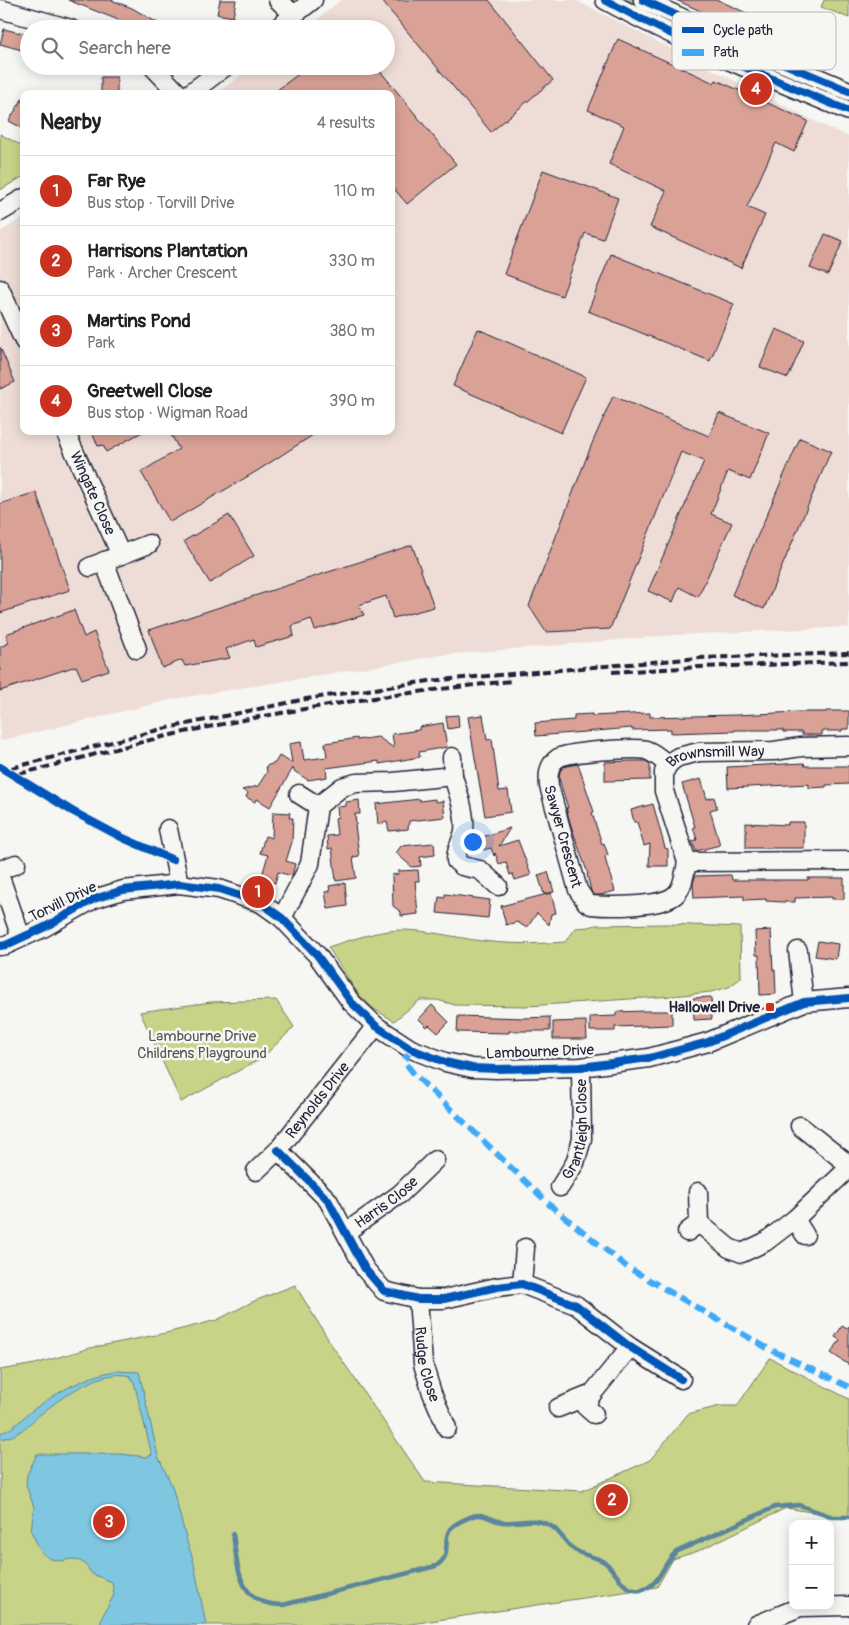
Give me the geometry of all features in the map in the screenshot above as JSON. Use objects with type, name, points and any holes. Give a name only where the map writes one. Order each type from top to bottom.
[{"type":"street","points":[[278,0],[294,15]]},
{"type":"street","points":[[288,20],[313,0]]},
{"type":"street","points":[[605,0],[672,33]]},
{"type":"street","points":[[644,0],[672,13]]},
{"type":"street","points":[[0,8],[41,20]]},
{"type":"street","points":[[752,70],[849,112]]},
{"type":"street","points":[[799,70],[849,91]]},
{"type":"street","points":[[160,75],[174,90]]},
{"type":"street","points":[[194,90],[214,75]]},
{"type":"street","points":[[0,212],[20,200]]},
{"type":"street","points":[[0,289],[20,332]]},
{"type":"street","name":"Wingate Close","points":[[66,435],[105,561],[137,649]]},
{"type":"street","points":[[105,561],[149,544]]},
{"type":"street","name":"Brownsmill Way","points":[[687,862],[664,791],[663,780],[668,765],[678,757],[699,752],[774,752],[801,747],[849,746]]},
{"type":"street","name":"Sawyer Crescent","points":[[668,765],[656,754],[644,749],[568,754],[558,758],[551,766],[548,775],[549,786],[578,890],[586,902],[591,905],[654,904],[670,898],[679,889],[687,862]]},
{"type":"street","points":[[452,757],[453,776],[464,820],[462,839],[457,852],[456,862],[462,866],[480,870],[498,886]]},
{"type":"street","points":[[282,918],[310,864],[318,806],[342,787],[356,783],[393,782],[453,776]]},
{"type":"street","points":[[299,794],[318,806]]},
{"type":"street","points":[[168,829],[179,884]]},
{"type":"street","points":[[687,862],[849,861]]},
{"type":"street","points":[[0,877],[21,938]]},
{"type":"street","name":"Torvill Drive","points":[[0,946],[45,927],[94,899],[123,890],[179,884],[219,889],[253,900],[261,903],[282,918]]},
{"type":"street","name":"Lambourne Drive","points":[[282,918],[317,955],[350,1002],[376,1026],[411,1049],[445,1062],[472,1068],[582,1067],[649,1058],[708,1042],[804,1002],[849,998]]},
{"type":"street","points":[[798,951],[804,1002]]},
{"type":"street","name":"Reynolds Drive","points":[[256,1171],[278,1150],[376,1026]]},
{"type":"street","name":"Grantleigh Close","points":[[560,1187],[575,1163],[582,1139],[582,1067]]},
{"type":"street","points":[[698,1192],[693,1227],[729,1248],[743,1261],[795,1219],[849,1167],[800,1126]]},
{"type":"street","points":[[278,1150],[328,1200],[365,1269],[384,1291],[418,1299],[444,1299],[496,1287],[522,1284],[576,1305],[630,1348],[677,1370]]},
{"type":"street","name":"Harris Close","points":[[346,1232],[431,1170]]},
{"type":"street","points":[[795,1219],[805,1235]]},
{"type":"street","points":[[522,1284],[525,1248]]},
{"type":"street","name":"Rudge Close","points":[[418,1299],[422,1364],[447,1428]]},
{"type":"street","points":[[594,1414],[585,1406],[592,1394],[630,1348]]},
{"type":"street","points":[[558,1408],[592,1394]]},
{"type":"street","points":[[756,1625],[800,1607],[849,1606]]},
{"type":"shaded area","points":[[341,0],[575,0],[672,49],[672,70],[713,70],[849,137],[849,627],[675,635],[443,655],[174,699],[0,741],[0,232],[20,220],[20,435],[395,435],[395,90],[221,90],[242,75],[395,75],[395,20],[317,20]]},
{"type":"green space","points":[[622,0],[632,0],[672,20],[672,24]]},
{"type":"green space","points":[[824,0],[849,0],[849,18],[836,12],[821,7]]},
{"type":"green space","points":[[772,70],[782,70],[842,96],[840,100]]},
{"type":"green space","points":[[0,134],[20,145],[20,178],[0,190]]},
{"type":"green space","points":[[668,924],[740,927],[741,978],[729,987],[711,992],[528,1006],[455,1005],[437,1000],[420,1000],[394,1021],[374,1009],[358,994],[328,947],[373,934],[397,930],[422,931],[498,942],[538,943],[565,942],[576,928],[596,925]]},
{"type":"green space","name":"Lambourne Drive Childrens Playground","points":[[276,1000],[294,1027],[262,1058],[181,1102],[140,1012],[211,1002]]},
{"type":"green space","points":[[295,1285],[333,1347],[425,1482],[582,1491],[650,1460],[688,1414],[720,1406],[737,1406],[770,1358],[849,1399],[849,1518],[786,1508],[698,1551],[673,1559],[657,1587],[404,1625],[0,1625],[0,1370],[35,1364],[90,1348],[166,1333],[217,1320],[252,1302]]},
{"type":"water","points":[[116,1371],[139,1372],[158,1456],[172,1486],[193,1559],[206,1625],[100,1625],[103,1615],[114,1595],[112,1582],[92,1574],[85,1564],[80,1561],[51,1559],[43,1554],[31,1531],[34,1507],[26,1485],[27,1475],[37,1454],[121,1454],[146,1457],[152,1455],[134,1382],[130,1376],[119,1375],[96,1380],[61,1399],[13,1436],[0,1439],[0,1433],[5,1432],[39,1406],[81,1381]]},
{"type":"building","points":[[68,0],[111,0],[132,8],[153,20],[118,20]]},
{"type":"building","points":[[220,0],[236,0],[233,17],[217,14]]},
{"type":"building","points":[[381,0],[489,0],[553,80],[491,132]]},
{"type":"building","points":[[676,0],[718,0],[744,12],[703,12]]},
{"type":"building","points":[[4,29],[20,33],[20,50],[0,44]]},
{"type":"building","points":[[618,39],[672,64],[672,70],[686,70],[714,83],[716,80],[808,121],[794,152],[776,143],[747,207],[765,215],[741,268],[650,227],[666,191],[609,164],[624,126],[588,110]]},
{"type":"building","points":[[297,75],[383,75],[456,164],[407,204],[395,190],[395,90],[277,90]]},
{"type":"building","points":[[101,77],[117,77],[117,90],[101,90]]},
{"type":"building","points":[[20,103],[20,127],[9,121]]},
{"type":"building","points":[[543,170],[618,198],[603,239],[585,233],[562,296],[504,274]]},
{"type":"building","points":[[825,234],[843,241],[828,275],[810,268]]},
{"type":"building","points":[[611,254],[734,304],[710,361],[588,311]]},
{"type":"building","points":[[478,329],[586,377],[561,433],[453,386]]},
{"type":"building","points":[[776,329],[804,341],[788,378],[760,367]]},
{"type":"building","points":[[0,347],[15,382],[0,389]]},
{"type":"building","points":[[613,396],[709,436],[719,413],[769,433],[750,480],[728,471],[711,514],[732,523],[698,597],[679,587],[673,602],[648,591],[704,461],[681,452],[610,629],[546,632],[529,606],[591,446]]},
{"type":"building","points":[[93,435],[137,435],[106,452],[103,445],[98,446]]},
{"type":"building","points":[[171,435],[313,435],[257,471],[170,522],[141,472],[179,449]]},
{"type":"building","points":[[800,438],[831,451],[764,609],[732,595]]},
{"type":"building","points":[[36,492],[70,590],[0,613],[0,504]]},
{"type":"building","points":[[229,515],[254,556],[210,583],[184,541]]},
{"type":"building","points":[[412,545],[434,607],[393,618],[386,596],[359,605],[364,615],[315,630],[311,619],[292,626],[294,636],[256,647],[254,639],[226,649],[230,658],[185,666],[182,660],[162,668],[149,630]]},
{"type":"building","points":[[74,610],[84,637],[94,632],[109,670],[82,679],[76,666],[0,691],[0,647],[9,643],[6,634]]},
{"type":"building","points":[[849,711],[849,729],[822,731],[822,735],[802,735],[802,732],[783,732],[783,730],[671,733],[671,729],[632,730],[632,728],[536,736],[535,723],[574,720],[574,715],[592,714],[592,716],[650,713],[650,717]]},
{"type":"building","points":[[458,715],[459,727],[448,729],[446,716]]},
{"type":"building","points":[[483,715],[487,740],[492,739],[499,791],[508,790],[511,812],[485,816],[468,717]]},
{"type":"building","points":[[443,723],[447,747],[419,752],[420,757],[379,764],[379,761],[326,768],[327,777],[308,780],[294,771],[293,768],[270,807],[257,799],[255,802],[246,797],[248,793],[242,790],[258,786],[267,772],[266,766],[275,763],[279,756],[292,763],[289,744],[301,742],[304,760],[327,757],[325,743],[357,738],[357,740],[378,737],[394,748],[392,734],[419,730],[419,727]]},
{"type":"building","points":[[646,761],[650,764],[650,780],[605,781],[605,762]]},
{"type":"building","points":[[804,763],[805,766],[849,766],[849,784],[809,788],[809,784],[728,788],[727,767]]},
{"type":"building","points":[[578,764],[594,812],[592,813],[602,844],[604,843],[608,855],[605,856],[606,862],[615,891],[600,895],[594,895],[591,891],[588,874],[571,826],[566,808],[568,808],[559,779],[560,771],[563,767]]},
{"type":"building","points":[[701,779],[707,799],[714,797],[717,808],[710,810],[720,845],[696,851],[692,841],[697,840],[693,827],[695,827],[682,784]]},
{"type":"building","points":[[420,799],[420,801],[435,799],[435,802],[443,801],[445,817],[409,821],[408,829],[389,831],[387,822],[378,824],[376,804]]},
{"type":"building","points":[[359,800],[360,814],[355,814],[355,825],[359,856],[353,857],[356,878],[336,881],[332,848],[328,849],[327,836],[337,835],[335,818],[338,817],[337,807],[346,806],[346,802]]},
{"type":"building","points":[[653,804],[665,848],[668,849],[668,866],[649,866],[650,844],[644,846],[637,822],[634,822],[631,810]]},
{"type":"building","points":[[273,812],[290,813],[289,818],[293,818],[292,842],[286,861],[295,864],[292,876],[278,872],[275,883],[261,879],[268,855],[260,853],[265,836],[272,838]]},
{"type":"building","points":[[788,822],[804,822],[804,848],[746,848],[746,823],[788,825]]},
{"type":"building","points":[[510,828],[499,846],[518,840],[531,875],[515,880],[513,874],[510,875],[506,862],[499,864],[491,848],[483,850],[479,838]]},
{"type":"building","points":[[434,843],[435,855],[420,857],[421,866],[412,867],[396,853],[401,846]]},
{"type":"building","points":[[418,870],[419,881],[415,881],[418,914],[401,916],[401,912],[393,906],[392,875],[398,874],[398,871]]},
{"type":"building","points":[[548,872],[554,892],[544,894],[538,875]]},
{"type":"building","points":[[731,875],[732,880],[844,878],[844,899],[832,899],[832,897],[795,898],[795,902],[783,902],[766,901],[766,899],[744,900],[744,896],[694,898],[693,884],[695,876]]},
{"type":"building","points":[[345,883],[347,906],[328,909],[325,892],[330,891],[329,886]]},
{"type":"building","points":[[551,893],[556,913],[551,914],[549,925],[537,913],[527,928],[517,922],[506,925],[501,906]]},
{"type":"building","points":[[445,894],[490,900],[488,918],[437,913],[439,897],[445,898]]},
{"type":"building","points":[[771,930],[776,994],[760,995],[759,955],[756,955],[755,931]]},
{"type":"building","points":[[818,941],[838,944],[836,959],[815,956]]},
{"type":"building","points":[[711,997],[712,1019],[694,1020],[693,998]]},
{"type":"building","points":[[432,1005],[449,1022],[438,1033],[429,1025],[427,1027],[419,1019]]},
{"type":"building","points":[[672,1011],[672,1025],[615,1027],[615,1031],[590,1031],[590,1017],[616,1016],[616,1012]]},
{"type":"building","points":[[458,1016],[550,1017],[550,1031],[509,1031],[509,1033],[457,1032]]},
{"type":"building","points":[[586,1021],[587,1039],[553,1039],[553,1022]]},
{"type":"building","points":[[842,1326],[847,1329],[849,1326],[849,1365],[831,1353],[840,1340],[835,1337]]},
{"type":"waterway","points":[[233,1534],[239,1572],[249,1592],[257,1599],[283,1605],[436,1566],[445,1557],[450,1529],[459,1522],[475,1515],[483,1515],[502,1522],[536,1521],[547,1524],[554,1528],[575,1550],[603,1561],[626,1587],[632,1590],[639,1590],[652,1585],[676,1552],[775,1507],[799,1505],[833,1517],[849,1517]]},
{"type":"railway","points":[[0,771],[158,730],[306,699],[429,681],[700,658],[849,653]]},
{"type":"railway","points":[[612,672],[849,662]]},
{"type":"railway","points":[[19,774],[162,737],[249,719],[380,697],[512,681]]},
{"type":"marked path","points":[[411,1049],[404,1061],[414,1074],[551,1206],[627,1267],[767,1348],[849,1387]]},
{"type":"cycle path","points":[[605,0],[672,34]]},
{"type":"cycle path","points":[[643,0],[672,13]]},
{"type":"cycle path","points":[[752,70],[849,111]]},
{"type":"cycle path","points":[[799,70],[849,91]]},
{"type":"cycle path","points":[[0,767],[72,811],[121,837],[173,860]]},
{"type":"cycle path","points":[[0,946],[45,927],[94,899],[123,890],[179,884],[219,889],[261,903],[282,918],[317,955],[351,1002],[376,1026],[411,1049],[445,1062],[472,1068],[581,1067],[649,1058],[708,1042],[804,1002],[849,998]]},
{"type":"cycle path","points":[[278,1150],[328,1200],[365,1269],[384,1291],[418,1299],[444,1299],[497,1287],[522,1284],[576,1305],[630,1347],[681,1379]]},
{"type":"place","name":"Greetwell Close","points":[[756,89]]},
{"type":"place","name":"Far Rye","points":[[258,892]]},
{"type":"place","name":"Hallowell Drive","points":[[770,1007]]},
{"type":"place","name":"Harrisons Plantation","points":[[612,1500]]},
{"type":"place","name":"Martins Pond","points":[[109,1522]]}]
